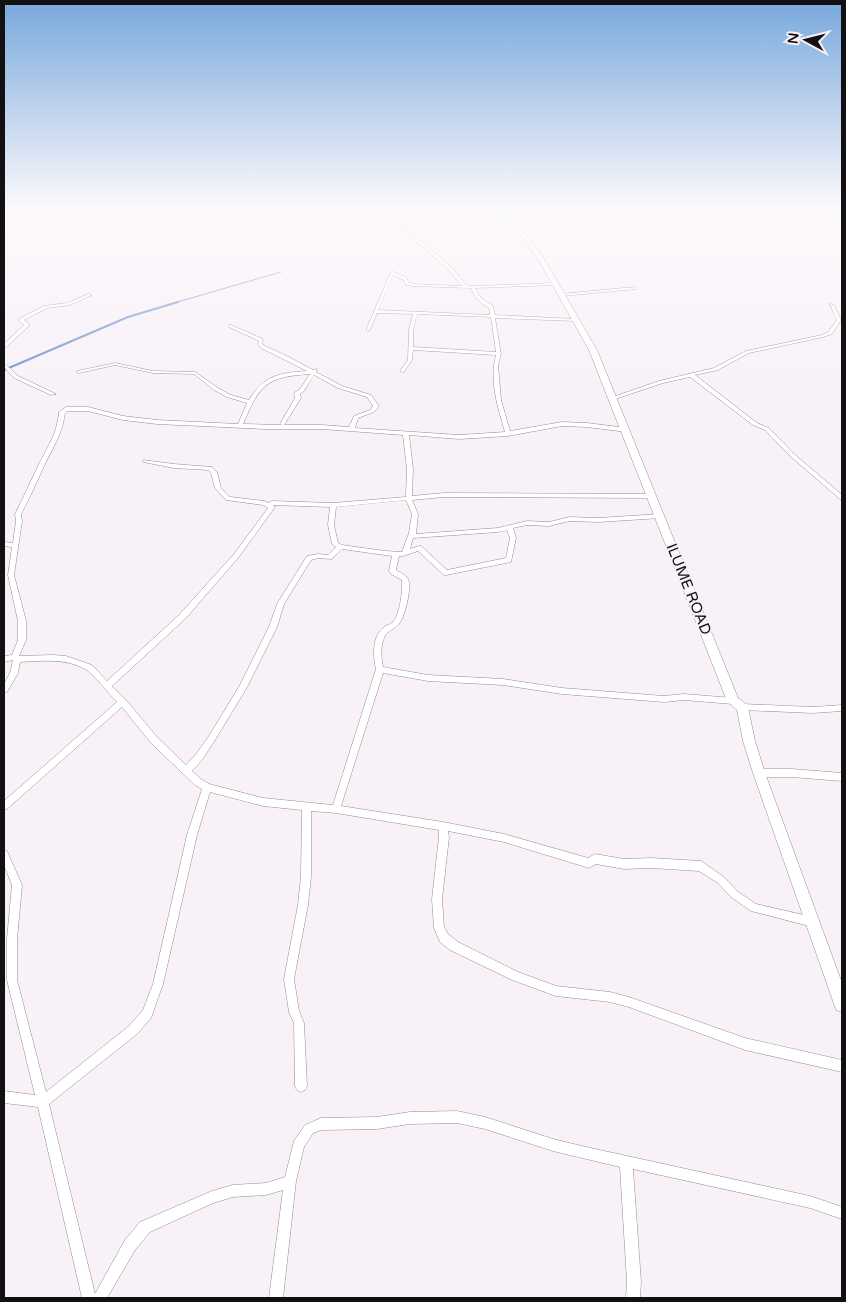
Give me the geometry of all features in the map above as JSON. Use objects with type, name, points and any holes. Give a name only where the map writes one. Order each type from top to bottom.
[{"type":"street","points":[[450,269],[453,274],[461,279],[464,286],[471,287]]},
{"type":"street","name":"ILUME ROAD","points":[[546,269],[593,350],[627,430],[737,704],[759,773],[842,1004]]},
{"type":"street","points":[[368,330],[392,273],[406,279],[406,283],[412,286],[471,287],[555,284]]},
{"type":"street","points":[[471,287],[484,306],[490,306],[493,317],[499,354],[496,365],[498,400],[508,434]]},
{"type":"street","points":[[562,295],[635,288]]},
{"type":"street","points":[[4,346],[27,325],[21,320],[29,314],[46,307],[68,304],[90,295]]},
{"type":"street","points":[[614,398],[661,382],[716,369],[748,352],[816,339],[830,333],[840,324],[832,305]]},
{"type":"street","points":[[375,312],[576,320]]},
{"type":"street","points":[[402,371],[410,360],[411,330],[416,313]]},
{"type":"street","points":[[231,326],[261,340],[260,344],[263,347],[313,371],[340,387],[369,396],[376,406],[372,411],[356,418],[350,430]]},
{"type":"street","points":[[411,348],[499,354]]},
{"type":"street","points":[[4,364],[16,377],[53,394]]},
{"type":"street","points":[[79,372],[115,364],[153,372],[195,372],[216,389],[229,396],[250,402]]},
{"type":"street","points":[[240,425],[258,388],[284,374],[313,371]]},
{"type":"street","points":[[283,424],[298,398],[297,393],[302,390],[313,371]]},
{"type":"street","points":[[4,372],[13,374]]},
{"type":"street","points":[[691,375],[755,424],[767,429],[791,454],[842,498]]},
{"type":"street","points":[[4,690],[14,673],[16,658],[22,640],[22,621],[11,575],[19,521],[18,514],[44,460],[57,438],[61,428],[62,412],[66,409],[88,410],[123,418],[157,422],[322,426],[350,430],[459,437],[508,434],[562,424],[627,430]]},
{"type":"street","points":[[405,553],[414,528],[415,514],[409,498],[410,469],[406,434]]},
{"type":"street","points":[[107,685],[182,617],[236,556],[272,507],[269,504],[228,500],[218,488],[214,472],[210,468],[174,466],[145,461]]},
{"type":"street","points":[[272,503],[333,506],[444,495],[652,496]]},
{"type":"street","points":[[333,506],[331,525],[335,544],[341,547],[396,554],[419,548],[446,574],[509,560],[513,538],[510,528]]},
{"type":"street","points":[[411,535],[414,537],[455,534],[510,528],[527,523],[548,524],[570,519],[598,520],[660,516]]},
{"type":"street","points":[[4,544],[16,545]]},
{"type":"street","points":[[186,770],[199,757],[212,738],[242,688],[273,627],[280,604],[307,561],[312,557],[329,557],[341,547]]},
{"type":"street","points":[[336,809],[380,669],[377,659],[381,635],[385,629],[396,624],[399,618],[406,581],[403,576],[392,571],[396,554]]},
{"type":"street","points":[[4,659],[53,658],[89,667],[123,702],[154,740],[207,787],[263,802],[336,809],[504,838],[589,863],[595,859],[624,864],[651,863],[701,866],[754,908],[813,922]]},
{"type":"street","points":[[380,669],[428,678],[503,682],[562,691],[664,699],[684,697],[737,704],[813,710],[842,708]]},
{"type":"street","points":[[4,806],[123,702]]},
{"type":"street","points":[[759,773],[792,772],[842,777]]},
{"type":"street","points":[[4,1096],[43,1102],[134,1030],[147,1014],[158,984],[192,835],[207,787]]},
{"type":"street","points":[[301,1086],[299,1023],[294,1012],[289,979],[303,905],[306,876],[307,807]]},
{"type":"street","points":[[443,826],[444,836],[437,898],[439,928],[444,938],[454,946],[516,976],[556,991],[610,997],[629,1002],[745,1044],[842,1066]]},
{"type":"street","points":[[4,854],[17,885],[12,939],[12,980],[89,1298]]},
{"type":"street","points":[[276,1298],[290,1181],[298,1145],[309,1129],[321,1124],[456,1117],[484,1123],[553,1145],[810,1202],[842,1213]]},
{"type":"street","points":[[626,1162],[634,1282],[633,1298]]},
{"type":"street","points":[[100,1298],[130,1246],[145,1227],[212,1197],[233,1191],[266,1189],[290,1181]]},
{"type":"waterway","points":[[174,303],[281,272]]},
{"type":"waterway","points":[[4,370],[128,317],[178,302]]}]
